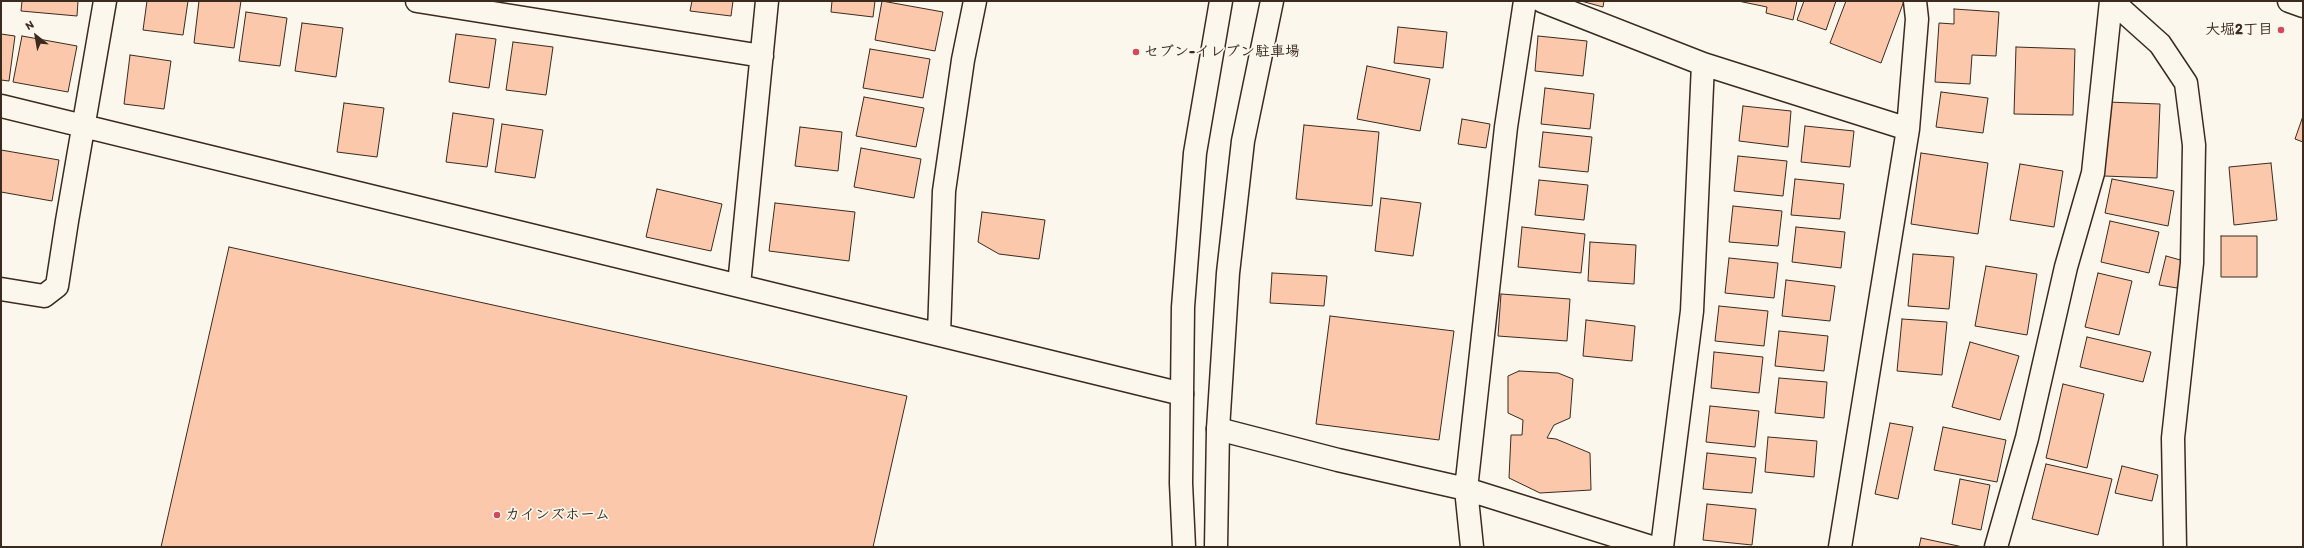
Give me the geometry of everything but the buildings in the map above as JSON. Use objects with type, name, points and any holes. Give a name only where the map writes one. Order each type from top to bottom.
[{"type":"street","points":[[1,289],[44,296],[57,286],[105,1]]},
{"type":"street","points":[[417,1],[762,56]]},
{"type":"street","points":[[739,286],[767,1]]},
{"type":"street","points":[[939,334],[944,192],[963,60],[974,1]]},
{"type":"street","points":[[1184,547],[1180,483],[1183,307],[1195,153],[1221,1]]},
{"type":"street","points":[[1216,547],[1218,429],[1228,273],[1243,141],[1272,1]]},
{"type":"street","points":[[1472,547],[1466,489],[1506,127],[1525,1]]},
{"type":"street","points":[[1542,1],[1703,64],[1908,129]]},
{"type":"street","points":[[1840,547],[1908,129],[1917,19],[1916,1]]},
{"type":"street","points":[[1996,547],[2027,438],[2066,267],[2093,173],[2111,1]]},
{"type":"street","points":[[2111,1],[2160,44],[2186,83],[2194,145],[2192,263],[2173,438],[2175,547]]},
{"type":"street","points":[[2289,1],[2303,6]]},
{"type":"street","points":[[1662,547],[1692,311],[1703,64]]},
{"type":"street","points":[[1,106],[1182,394]]},
{"type":"street","points":[[1218,429],[1338,460],[1466,489],[1651,547]]},
{"type":"place","name":"大堀2丁目","points":[[2281,30]]},
{"type":"place","name":"セブン-イレブン駐車場","points":[[1136,52]]},
{"type":"place","name":"カインズホーム","points":[[497,515]]}]
